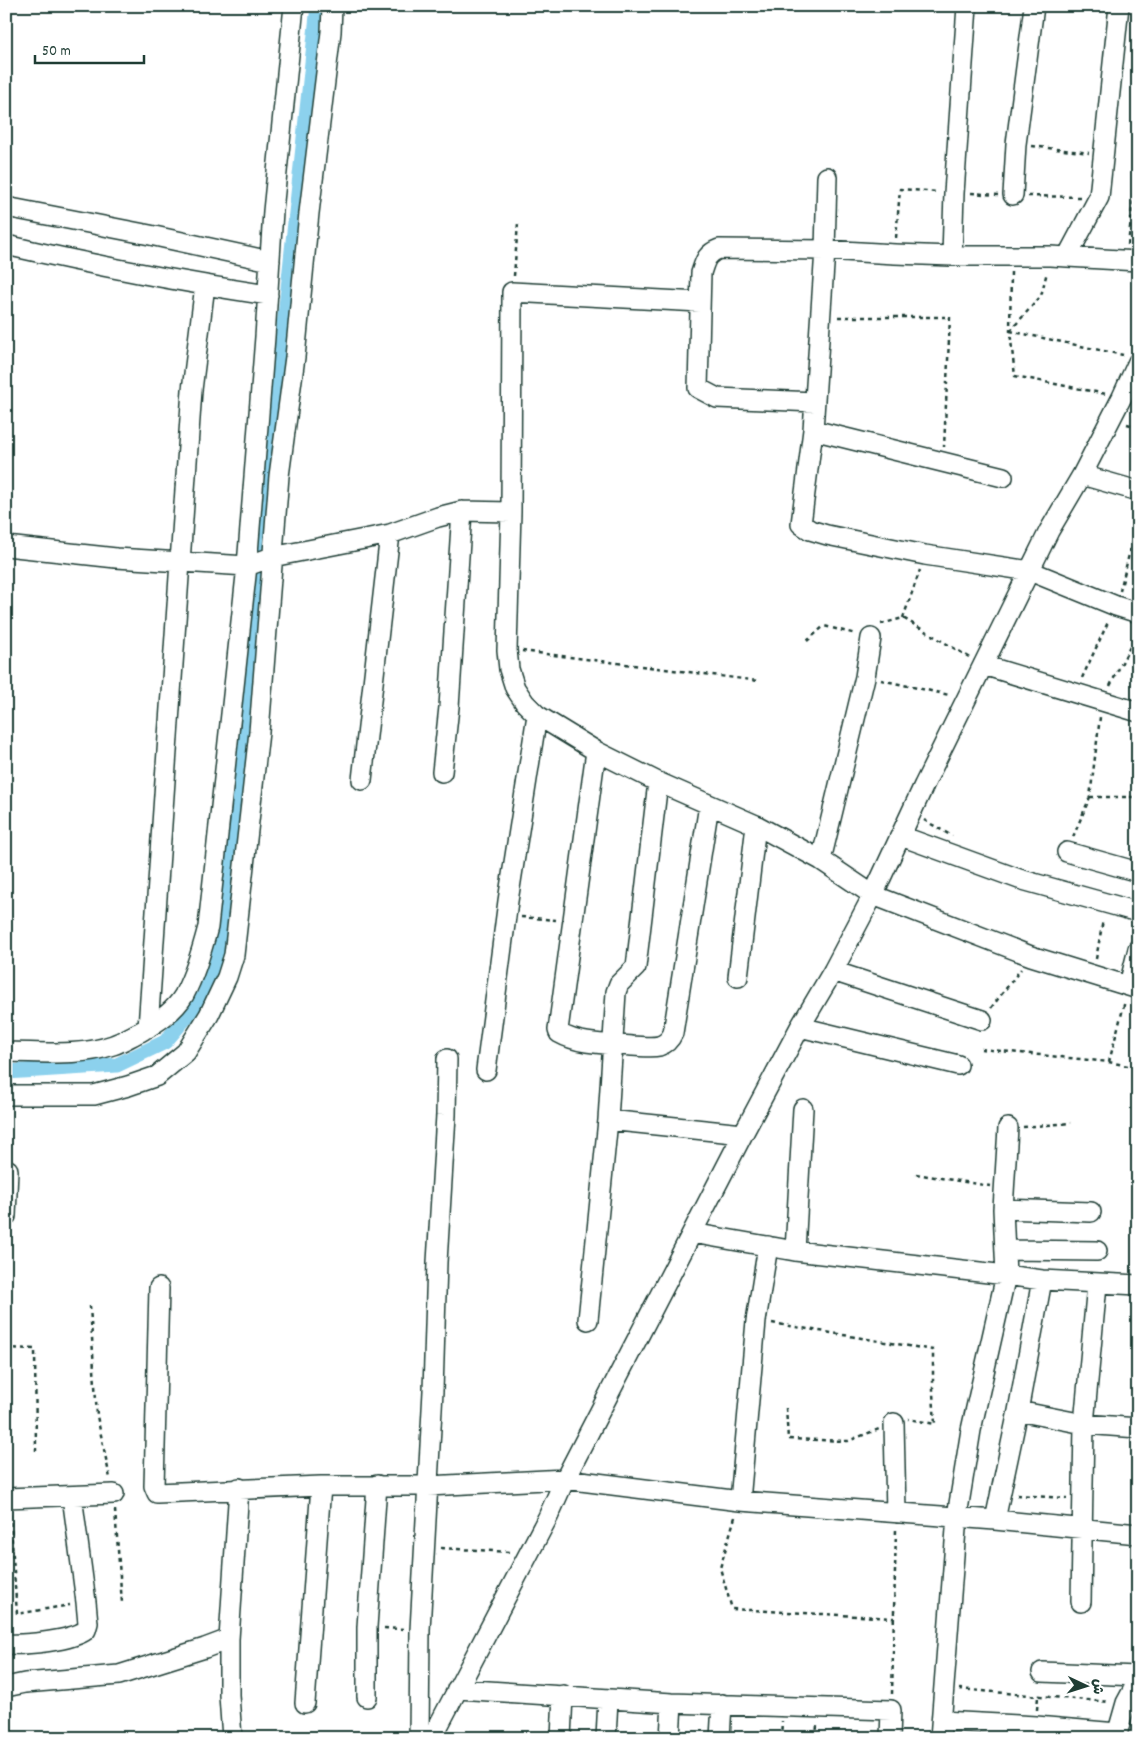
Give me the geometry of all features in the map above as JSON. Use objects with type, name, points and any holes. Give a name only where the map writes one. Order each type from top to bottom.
[{"type":"street","points":[[6,1052],[72,1053],[96,1050],[114,1045],[148,1028],[173,1010],[184,995],[199,959],[208,927],[247,566],[273,210],[294,6]]},
{"type":"street","points":[[6,1095],[94,1095],[157,1076],[186,1052],[216,1000],[227,977],[234,955],[259,732],[279,476],[331,32],[332,6]]},
{"type":"street","points":[[952,256],[954,193],[967,6]]},
{"type":"street","points":[[1012,195],[1016,144],[1034,6]]},
{"type":"street","points":[[1059,256],[1099,197],[1119,6]]},
{"type":"street","points":[[827,177],[825,250],[813,430],[801,524],[810,530],[925,555],[1030,571],[1138,613]]},
{"type":"street","points":[[6,207],[168,238],[270,261]]},
{"type":"street","points":[[6,245],[72,260],[268,295]]},
{"type":"street","points":[[815,402],[717,398],[698,388],[701,273],[710,252],[719,249],[825,250],[952,256],[1059,256],[1132,261]]},
{"type":"street","points":[[148,1028],[192,390],[205,285]]},
{"type":"street","points":[[700,302],[512,292],[511,512],[507,650],[509,669],[515,688],[525,703],[537,715],[596,752],[756,826],[821,860],[873,895],[1031,956],[1134,987],[1138,949]]},
{"type":"street","points":[[432,1738],[529,1553],[565,1479],[743,1134],[873,895],[932,768],[1049,531],[1082,475],[1122,397],[1133,359]]},
{"type":"street","points":[[813,430],[1002,477]]},
{"type":"street","points":[[1082,475],[1138,491]]},
{"type":"street","points":[[6,546],[116,558],[247,566],[272,557],[390,534],[462,511],[511,512]]},
{"type":"street","points":[[442,772],[449,707],[462,511]]},
{"type":"street","points":[[362,780],[390,534]]},
{"type":"street","points":[[821,860],[865,676],[871,638]]},
{"type":"street","points":[[983,665],[1138,712]]},
{"type":"street","points":[[486,1070],[506,916],[537,715]]},
{"type":"street","points":[[596,752],[572,921],[559,1033],[586,1042],[655,1047],[667,1042],[673,1033],[709,805]]},
{"type":"street","points":[[588,1320],[608,1120],[616,992],[619,984],[636,967],[658,782]]},
{"type":"street","points":[[738,977],[756,826]]},
{"type":"street","points":[[901,836],[1019,879],[1138,912]]},
{"type":"street","points":[[1067,852],[1138,872]]},
{"type":"street","points":[[833,971],[982,1020]]},
{"type":"street","points":[[800,1027],[958,1065]]},
{"type":"street","points":[[420,1738],[420,1630],[433,1391],[447,1059]]},
{"type":"street","points":[[795,1251],[803,1109]]},
{"type":"street","points":[[608,1120],[743,1134]]},
{"type":"street","points":[[1008,1128],[1003,1209],[1006,1275],[972,1430],[957,1516],[941,1729],[1036,1726],[1117,1735],[1134,1687],[1042,1672]]},
{"type":"street","points":[[6,1216],[8,1170]]},
{"type":"street","points":[[1003,1209],[1091,1212]]},
{"type":"street","points":[[692,1233],[795,1251],[1042,1280],[1138,1285]]},
{"type":"street","points":[[740,1501],[756,1321],[768,1246]]},
{"type":"street","points":[[1005,1250],[1097,1251]]},
{"type":"street","points":[[995,1520],[1018,1411],[1042,1280]]},
{"type":"street","points":[[1081,1602],[1084,1424],[1097,1284]]},
{"type":"street","points":[[159,1288],[155,1491],[157,1493],[239,1488],[376,1485],[428,1486],[565,1479],[740,1501],[957,1516],[1138,1534]]},
{"type":"street","points":[[1018,1411],[1084,1424],[1138,1428]]},
{"type":"street","points":[[894,1423],[896,1513]]},
{"type":"street","points":[[367,1697],[367,1627],[376,1485]]},
{"type":"street","points":[[305,1703],[321,1486]]},
{"type":"street","points":[[232,1738],[229,1696],[229,1639],[239,1488]]},
{"type":"street","points":[[8,1498],[114,1494]]},
{"type":"street","points":[[6,1644],[17,1645],[73,1637],[82,1634],[86,1630],[88,1624],[86,1602],[72,1496]]},
{"type":"street","points":[[6,1687],[25,1683],[119,1675],[229,1639]]},
{"type":"street","points":[[457,1689],[672,1703],[891,1710],[890,1738]]},
{"type":"street","points":[[561,1738],[562,1695]]},
{"type":"street","points":[[606,1738],[608,1699]]},
{"type":"street","points":[[670,1738],[672,1703]]},
{"type":"street","points":[[720,1738],[722,1704]]},
{"type":"path","points":[[1016,144],[1104,155]]},
{"type":"path","points":[[1132,261],[1138,157]]},
{"type":"path","points":[[895,254],[900,189],[954,193],[1099,197]]},
{"type":"path","points":[[512,292],[518,223]]},
{"type":"path","points":[[1012,256],[1010,331],[1015,376],[1122,397]]},
{"type":"path","points":[[1010,331],[1041,296],[1059,256]]},
{"type":"path","points":[[821,317],[950,317],[943,463]]},
{"type":"path","points":[[1010,331],[1133,359]]},
{"type":"path","points":[[1075,693],[1116,606],[1138,518]]},
{"type":"path","points":[[903,618],[925,555]]},
{"type":"path","points":[[807,641],[824,626],[871,638],[880,625],[903,618],[983,665]]},
{"type":"path","points":[[1067,852],[1090,797],[1102,702],[1138,631]]},
{"type":"path","points":[[507,650],[759,681]]},
{"type":"path","points":[[865,676],[967,699]]},
{"type":"path","points":[[1090,797],[1138,797]]},
{"type":"path","points":[[1094,975],[1105,903]]},
{"type":"path","points":[[506,916],[572,921]]},
{"type":"path","points":[[982,1020],[1031,956]]},
{"type":"path","points":[[1109,1062],[1134,987]]},
{"type":"path","points":[[981,1049],[1109,1062],[1138,1068]]},
{"type":"path","points":[[1008,1128],[1071,1123]]},
{"type":"path","points":[[916,1174],[1004,1188]]},
{"type":"path","points":[[90,1306],[97,1416],[114,1494],[122,1603]]},
{"type":"path","points":[[756,1321],[934,1350],[933,1393],[935,1424],[909,1418],[848,1441],[788,1439],[786,1408]]},
{"type":"path","points":[[6,1348],[35,1349],[36,1451]]},
{"type":"path","points":[[1001,1494],[1083,1499]]},
{"type":"path","points":[[8,1498],[17,1614],[86,1602]]},
{"type":"path","points":[[740,1501],[720,1568],[732,1609],[894,1618]]},
{"type":"path","points":[[891,1710],[896,1513]]},
{"type":"path","points":[[424,1547],[529,1553]]},
{"type":"path","points":[[367,1627],[420,1630]]},
{"type":"path","points":[[945,1688],[1134,1687]]},
{"type":"waterway","points":[[6,1072],[117,1065],[165,1042],[205,995],[221,941],[318,6]]}]
